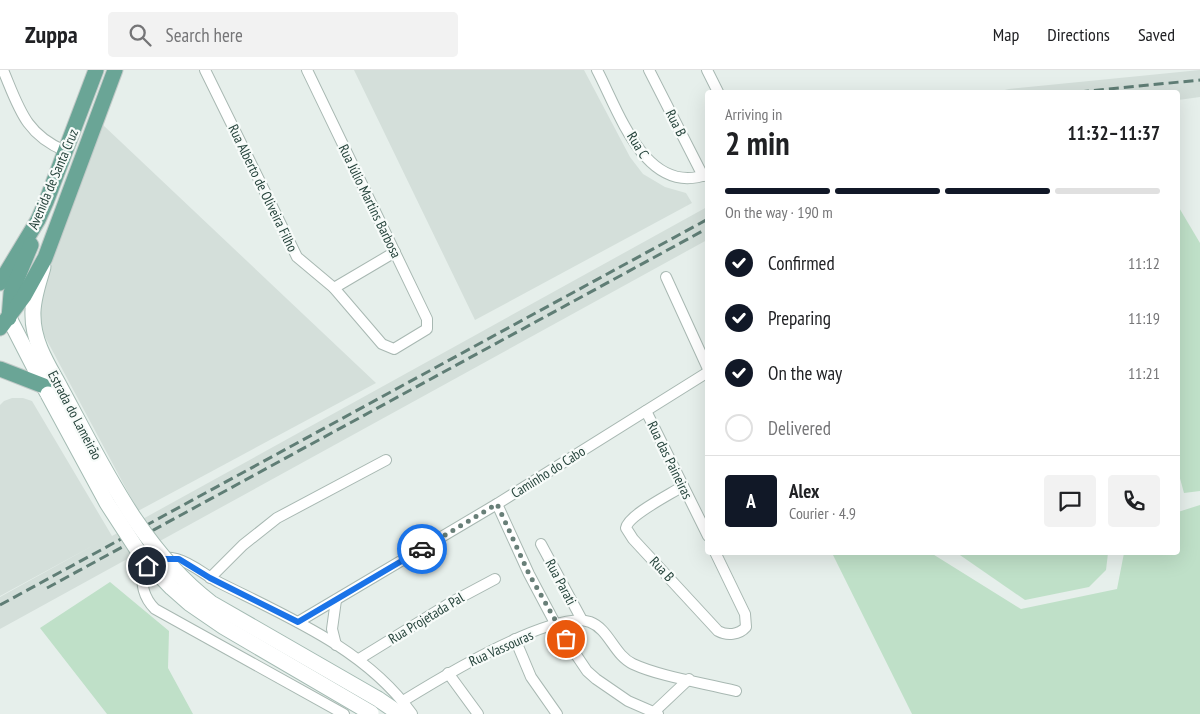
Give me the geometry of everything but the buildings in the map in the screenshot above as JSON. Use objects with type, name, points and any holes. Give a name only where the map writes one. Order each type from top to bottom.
[{"type":"main road","name":"Avenida de Santa Cruz","points":[[0,283],[38,220],[96,70]]},
{"type":"main road","name":"Avenida de Santa Cruz","points":[[4,323],[45,258],[114,70]]},
{"type":"main road","points":[[4,323],[11,293],[31,248],[38,220]]},
{"type":"main road","name":"Estrada do Lameirão","points":[[45,258],[34,304],[33,322],[51,389],[112,511],[142,557],[189,603],[224,627],[372,713]]},
{"type":"main road","name":"Estrada do Lameirão","points":[[4,323],[51,389],[157,551],[188,586],[211,603],[378,699],[402,708]]},
{"type":"main road","points":[[0,369],[51,389]]},
{"type":"street","points":[[2,70],[18,107],[30,126],[48,144],[66,151]]},
{"type":"street","name":"Rua Alberto de Oliveira Filho","points":[[205,70],[297,257],[334,288],[382,344],[394,349],[403,345]]},
{"type":"street","name":"Rua Júlio Martins Barbosa","points":[[307,70],[427,319],[428,327],[425,331],[403,345]]},
{"type":"street","name":"Rua C","points":[[597,70],[634,141],[647,161],[679,179],[685,180],[705,175]]},
{"type":"street","name":"Rua B","points":[[649,70],[705,175]]},
{"type":"street","points":[[706,70],[717,90]]},
{"type":"street","points":[[334,288],[395,252]]},
{"type":"street","points":[[666,277],[705,364]]},
{"type":"street","name":"Caminho do Cabo","points":[[298,622],[497,504],[705,373]]},
{"type":"street","name":"Rua das Paineiras","points":[[646,411],[705,530]]},
{"type":"street","points":[[210,578],[243,545],[277,518],[386,460]]},
{"type":"street","name":"Rua B","points":[[683,486],[635,516],[627,523],[626,528],[633,539],[718,631],[728,634],[743,630],[746,627],[745,614],[716,555]]},
{"type":"street","points":[[497,504],[529,574],[556,625],[596,679],[628,701],[656,713],[689,679]]},
{"type":"street","name":"Rua Parati","points":[[541,544],[582,620]]},
{"type":"street","name":"Estrada do Lameirão","points":[[344,714],[155,609],[142,590],[142,579],[147,566],[159,559],[179,559],[210,578],[298,622],[359,659],[402,708],[412,714]]},
{"type":"street","name":"Rua Projetada Pal","points":[[359,659],[450,603],[495,579]]},
{"type":"street","points":[[336,600],[332,629],[336,646]]},
{"type":"street","points":[[582,620],[596,625],[617,652],[633,663],[736,691]]},
{"type":"street","name":"Rua Vassouras","points":[[402,708],[448,673],[516,639],[556,625],[582,620]]},
{"type":"street","points":[[516,639],[531,677],[556,714]]},
{"type":"street","points":[[448,673],[478,714]]},
{"type":"shaded area","points":[[354,70],[584,70],[630,157],[643,174],[665,187],[686,193],[692,203],[475,320]]},
{"type":"shaded area","points":[[1200,70],[1200,97],[1180,100],[1180,90],[1005,90]]},
{"type":"shaded area","points":[[103,125],[376,383],[138,511],[36,320],[41,286]]},
{"type":"shaded area","points":[[705,208],[705,241],[0,629],[0,597],[94,545],[0,596],[0,405],[4,401],[12,398],[23,398],[32,401],[112,536]]},
{"type":"green space","points":[[1180,209],[1200,243],[1200,491],[1184,493],[1180,478]]},
{"type":"green space","points":[[1200,505],[1200,714],[912,714],[833,555],[934,555],[1021,609],[1117,589],[1124,555],[1180,555],[1180,511]]},
{"type":"green space","points":[[960,555],[1108,555],[1106,570],[1089,587],[1025,600]]},
{"type":"green space","points":[[110,582],[169,631],[168,668],[193,714],[107,714],[40,628]]},
{"type":"railway","points":[[1099,90],[1200,80]]},
{"type":"railway","points":[[0,605],[705,221]]},
{"type":"railway","points":[[47,588],[705,230]]},
{"type":"way so far","points":[[422,549],[497,504],[529,574],[556,625],[566,639]]},
{"type":"route","points":[[147,566],[159,559],[179,559],[210,578],[298,622],[422,549]]}]
